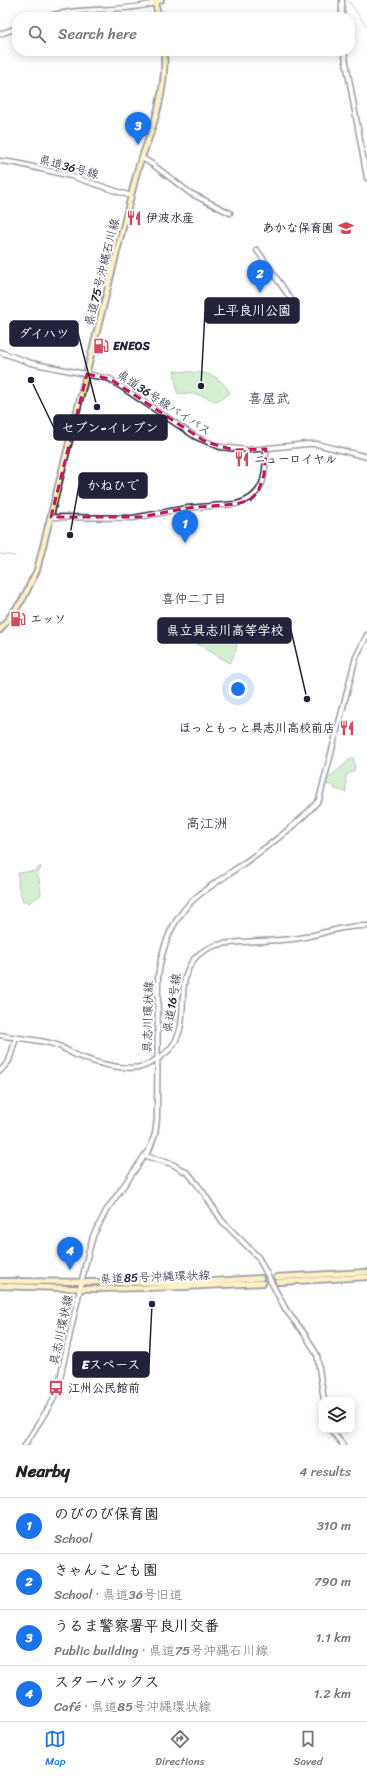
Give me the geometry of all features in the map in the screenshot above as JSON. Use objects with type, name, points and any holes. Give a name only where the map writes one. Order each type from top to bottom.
[{"type":"main road","points":[[65,12],[112,10],[161,0]]},
{"type":"main road","points":[[342,0],[342,12]]},
{"type":"main road","points":[[155,2],[158,12]]},
{"type":"main road","points":[[0,34],[12,30]]},
{"type":"main road","name":"県道75号沖縄石川線","points":[[0,630],[23,599],[34,578],[51,516],[131,196],[156,117],[162,91],[164,56]]},
{"type":"main road","points":[[345,56],[367,178]]},
{"type":"main road","points":[[142,158],[190,193],[230,213]]},
{"type":"main road","name":"県道36号線","points":[[0,161],[16,163],[71,176],[131,196]]},
{"type":"main road","points":[[258,250],[293,302]]},
{"type":"main road","name":"県道36号線バイパス","points":[[0,352],[31,363],[110,379],[182,429],[206,442],[234,450],[266,449],[318,444],[367,457]]},
{"type":"main road","points":[[51,516],[133,518],[187,508],[244,502],[254,496],[261,486],[266,464],[266,449]]},
{"type":"main road","name":"具志川環状線","points":[[25,1445],[52,1402],[58,1387],[89,1251],[99,1223],[146,1156],[154,1138],[157,1119],[157,1000],[160,964],[166,943],[182,912],[196,897],[271,843],[309,811],[319,800],[356,657],[367,635]]},
{"type":"main road","name":"県道16号線","points":[[0,1035],[53,1044],[84,1058],[106,1064],[134,1067],[144,1066],[172,1048],[180,1034],[187,970],[192,962],[204,951],[219,945],[292,939],[348,927],[367,926]]},
{"type":"main road","points":[[0,1070],[9,1060],[16,1038]]},
{"type":"main road","points":[[146,1156],[172,1164],[189,1174],[222,1221],[258,1257],[286,1310],[313,1347],[319,1362],[324,1397]]},
{"type":"main road","points":[[277,1277],[367,1272]]},
{"type":"main road","points":[[278,1282],[367,1277]]},
{"type":"main road","name":"県道85号沖縄環状線","points":[[0,1281],[183,1283],[262,1280],[183,1287],[80,1289],[0,1286]]},
{"type":"main road","points":[[333,1433],[343,1445]]},
{"type":"highlighted area","points":[[87,374],[110,379],[206,442],[234,450],[266,449],[264,475],[258,492],[250,500],[236,504],[187,508],[141,517],[51,517]]},
{"type":"green space","points":[[174,371],[213,376],[225,385],[230,393],[220,400],[214,401],[196,394],[177,393]]},
{"type":"green space","points":[[238,629],[236,651],[230,663],[197,644]]},
{"type":"green space","points":[[353,757],[355,766],[354,771],[346,775],[346,792],[335,789],[332,785],[323,784],[324,782]]},
{"type":"green space","points":[[40,866],[41,868],[37,875],[39,878],[41,895],[29,903],[28,901],[23,901],[18,885],[18,873],[35,871]]},
{"type":"waterway","points":[[348,0],[367,27]]},
{"type":"waterway","points":[[0,554],[15,556]]},
{"type":"tunnel","points":[[261,1278],[277,1277]]},
{"type":"tunnel","points":[[263,1283],[278,1282]]},
{"type":"place","name":"うるま警察署平良川交番","points":[[138,145]]},
{"type":"place","name":"伊波水産","points":[[134,218]]},
{"type":"place","name":"あかな保育園","points":[[346,228]]},
{"type":"place","name":"きゃんこども園","points":[[260,293]]},
{"type":"place","name":"ENEOS","points":[[101,346]]},
{"type":"place","name":"セブン-イレブン","points":[[31,380]]},
{"type":"place","name":"上平良川公園","points":[[201,386]]},
{"type":"place","name":"ダイハツ","points":[[97,407]]},
{"type":"place","name":"ニューロイヤル","points":[[242,459]]},
{"type":"place","name":"かねひで","points":[[70,535]]},
{"type":"place","name":"のびのび保育園","points":[[185,543]]},
{"type":"place","name":"エッソ","points":[[18,619]]},
{"type":"place","name":"県立具志川高等学校","points":[[307,699]]},
{"type":"place","name":"ほっともっと具志川高校前店","points":[[347,728]]},
{"type":"place","name":"スターバックス","points":[[70,1270]]},
{"type":"place","name":"Eスペース","points":[[152,1304]]},
{"type":"place","name":"江州公民館前","points":[[56,1388]]},
{"type":"district","name":"喜屋武","points":[[269,398]]},
{"type":"district","name":"喜仲二丁目","points":[[194,598]]},
{"type":"district","name":"高江洲","points":[[207,823]]}]
